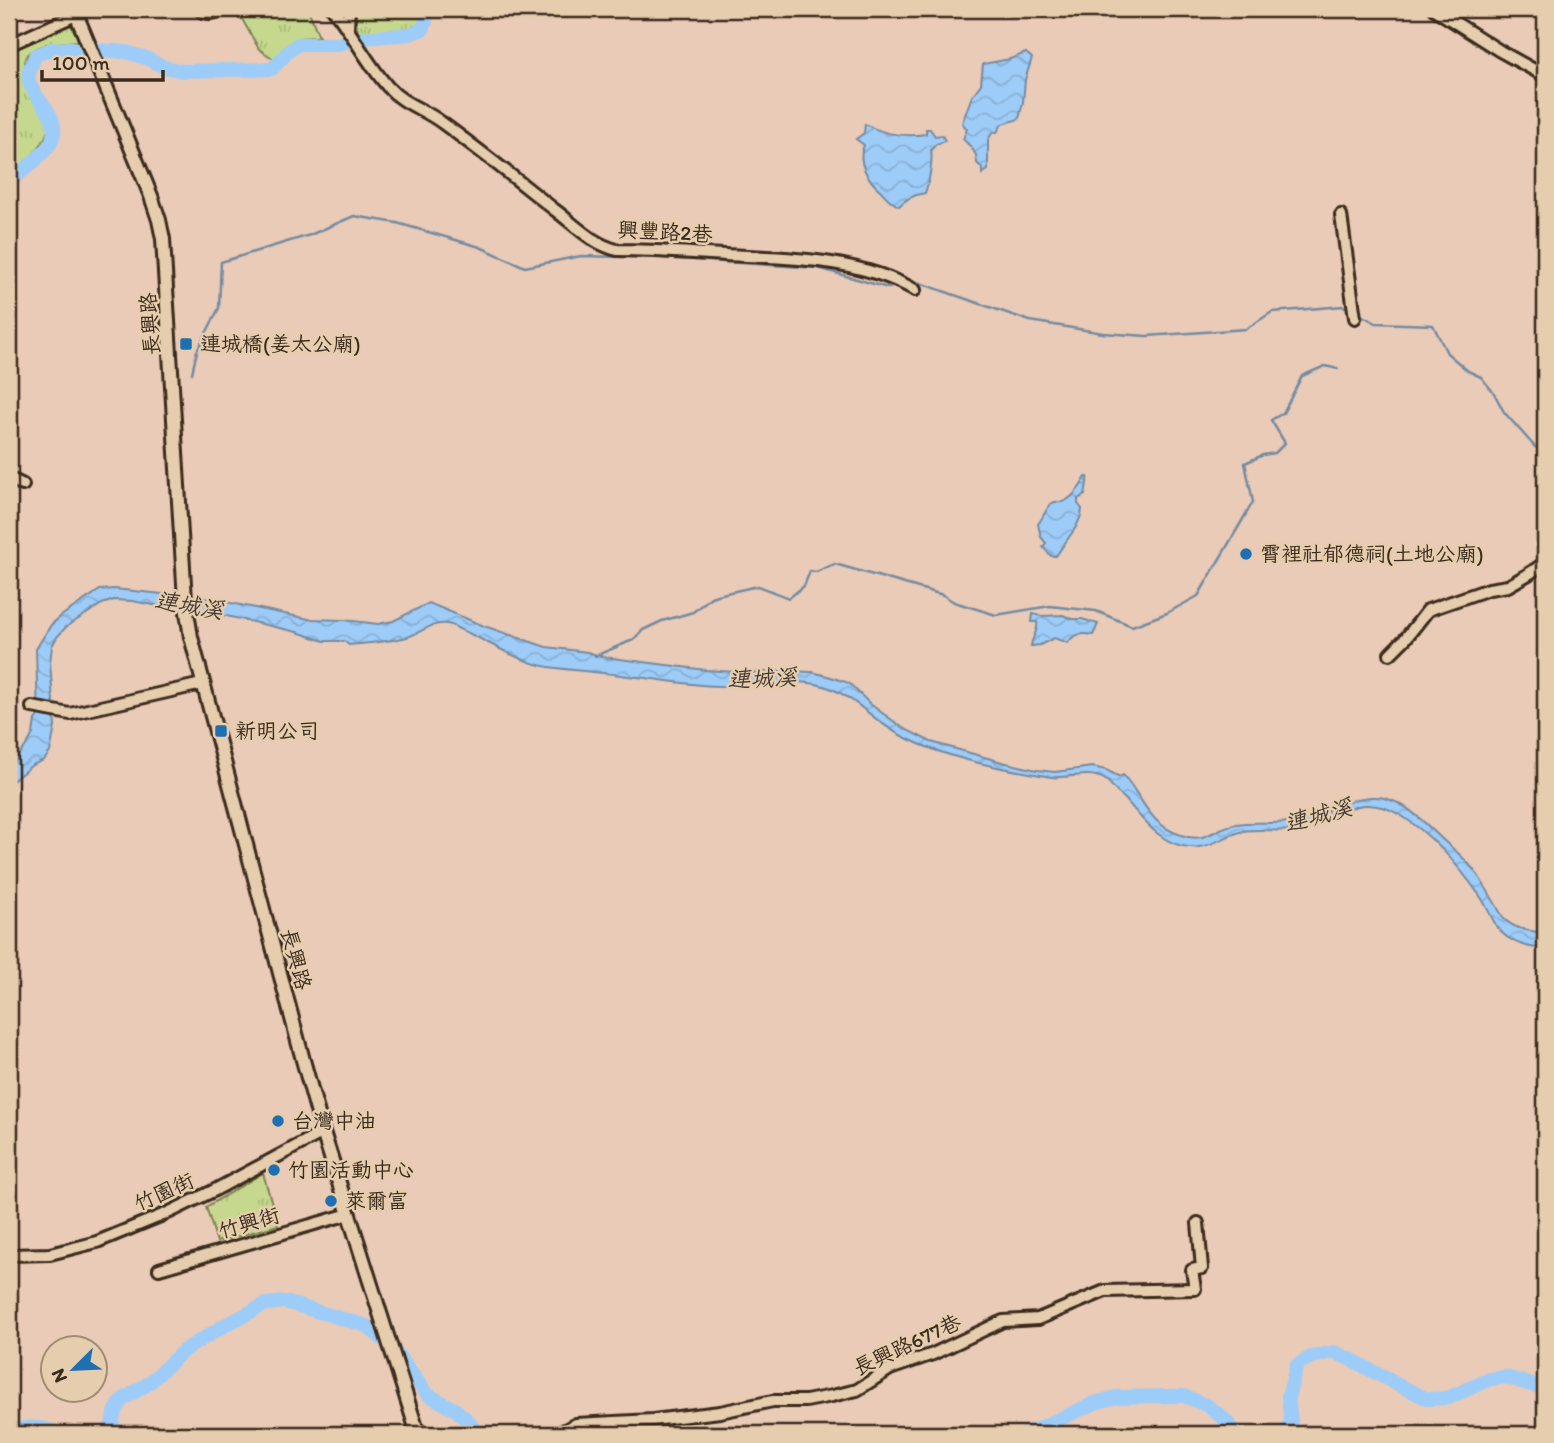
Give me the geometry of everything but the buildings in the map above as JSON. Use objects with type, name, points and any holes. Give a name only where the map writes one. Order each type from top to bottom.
[{"type":"main road","name":"長興路","points":[[75,12],[151,196],[163,239],[186,603],[202,684],[323,1132],[418,1434]]},
{"type":"street","points":[[199,9],[211,14],[224,9]]},
{"type":"street","name":"興豐路2巷","points":[[333,9],[371,65],[404,102],[438,119],[593,241],[606,248],[782,257],[834,263],[883,275],[901,281],[915,290]]},
{"type":"street","points":[[349,9],[353,35]]},
{"type":"street","points":[[1434,9],[1545,76]]},
{"type":"street","points":[[9,45],[75,12]]},
{"type":"street","points":[[1341,215],[1355,318]]},
{"type":"street","points":[[9,478],[23,485]]},
{"type":"street","points":[[1390,654],[1428,610],[1489,589],[1508,586],[1545,563]]},
{"type":"street","points":[[32,707],[69,714],[202,684]]},
{"type":"street","name":"竹園街","points":[[9,1255],[50,1254],[97,1242],[170,1212],[323,1132]]},
{"type":"street","name":"竹興街","points":[[159,1269],[349,1214]]},
{"type":"street","name":"長興路677巷","points":[[557,1434],[576,1424],[653,1420],[720,1412],[773,1401],[806,1401],[832,1396],[857,1390],[890,1369],[933,1354],[1003,1321],[1038,1319],[1105,1291],[1195,1289],[1192,1270],[1202,1268],[1198,1223]]},
{"type":"green space","points":[[245,9],[308,9],[319,37],[298,38],[274,59],[259,49],[238,12]]},
{"type":"green space","points":[[354,9],[424,9],[418,28],[358,33]]},
{"type":"green space","points":[[66,25],[72,26],[79,41],[43,46],[26,57],[26,85],[46,113],[49,120],[48,132],[34,153],[9,175],[9,50]]},
{"type":"green space","points":[[263,1173],[278,1225],[217,1242],[206,1207]]},
{"type":"water","points":[[1026,53],[1032,58],[1025,80],[1019,119],[1002,124],[997,132],[992,133],[988,140],[988,170],[982,174],[976,155],[963,139],[967,129],[962,123],[972,96],[981,84],[983,64]]},
{"type":"water","points":[[865,124],[894,134],[926,134],[926,129],[930,129],[935,136],[942,135],[945,141],[936,144],[931,150],[925,193],[911,197],[899,206],[889,200],[872,182],[862,164],[864,145],[856,139],[864,133]]},
{"type":"water","points":[[1086,477],[1085,495],[1078,499],[1082,509],[1081,516],[1056,556],[1051,556],[1043,547],[1046,543],[1041,537],[1038,524],[1051,504],[1070,498]]},
{"type":"water","name":"連城溪","points":[[114,589],[211,599],[309,619],[378,624],[393,621],[429,603],[484,626],[546,647],[706,670],[750,673],[812,672],[849,683],[870,704],[903,728],[931,742],[1037,770],[1055,772],[1092,767],[1120,777],[1123,775],[1154,818],[1170,830],[1190,837],[1204,837],[1236,824],[1295,821],[1361,798],[1382,797],[1410,810],[1463,857],[1482,881],[1504,919],[1518,928],[1545,933],[1545,949],[1522,945],[1505,935],[1496,925],[1480,896],[1445,852],[1413,824],[1385,808],[1357,806],[1292,830],[1244,831],[1205,846],[1187,847],[1167,840],[1157,833],[1110,784],[1098,776],[1052,777],[939,752],[893,731],[845,696],[824,686],[798,682],[707,685],[549,667],[517,657],[447,624],[426,628],[400,639],[349,645],[344,641],[324,641],[297,632],[209,612],[132,601],[114,600],[102,604],[66,627],[52,646],[50,662],[55,727],[50,752],[44,760],[32,765],[9,784],[9,768],[28,743],[38,716],[36,649],[51,625],[61,616],[100,590]]},
{"type":"water","points":[[1033,614],[1063,615],[1098,624],[1093,635],[1079,634],[1068,643],[1054,638],[1031,646],[1037,625],[1037,622],[1032,622]]},
{"type":"waterway","points":[[9,182],[45,151],[54,131],[50,115],[29,81],[29,71],[36,55],[52,49],[70,48],[126,52],[164,67],[183,71],[272,69],[298,44],[338,44],[361,38],[410,34],[423,29],[430,9]]},
{"type":"waterway","points":[[192,373],[197,351],[219,308],[221,262],[310,235],[354,216],[397,223],[480,247],[525,267],[581,256],[662,258],[818,268],[888,288],[896,286]]},
{"type":"waterway","points":[[909,282],[914,281],[1030,321],[1103,333],[1147,336],[1246,329],[1272,312],[1344,306],[1350,310]]},
{"type":"waterway","points":[[1359,314],[1376,323],[1433,325],[1447,353],[1468,371],[1481,377],[1504,412],[1535,447],[1545,449]]},
{"type":"waterway","points":[[595,656],[633,640],[643,630],[662,621],[693,612],[717,595],[758,586],[789,598],[804,586],[810,571],[816,572],[835,564],[943,595],[954,602],[996,615],[1050,606],[1096,611],[1132,626],[1167,613],[1198,596],[1253,502],[1245,463],[1275,453],[1285,443],[1271,420],[1283,413],[1302,376],[1325,366],[1338,369]]},
{"type":"waterway","points":[[106,1434],[122,1400],[149,1383],[183,1351],[266,1304],[285,1302],[367,1326],[391,1346],[427,1394],[456,1410],[478,1434]]},
{"type":"waterway","points":[[1286,1434],[1291,1422],[1288,1397],[1297,1365],[1311,1357],[1334,1352],[1428,1399],[1448,1398],[1490,1379],[1506,1377],[1545,1389]]},
{"type":"waterway","points":[[1026,1434],[1095,1403],[1116,1397],[1165,1396],[1184,1396],[1208,1406],[1238,1434]]},
{"type":"waterway","points":[[9,1432],[34,1427],[59,1434]]},
{"type":"place","name":"連城橋(姜太公廟)","points":[[186,344]]},
{"type":"place","name":"霄裡社郁德祠(土地公廟)","points":[[1246,554]]},
{"type":"place","name":"新明公司","points":[[221,731]]},
{"type":"place","name":"台灣中油","points":[[278,1121]]},
{"type":"place","name":"竹園活動中心","points":[[274,1170]]},
{"type":"place","name":"萊爾富","points":[[331,1201]]}]
